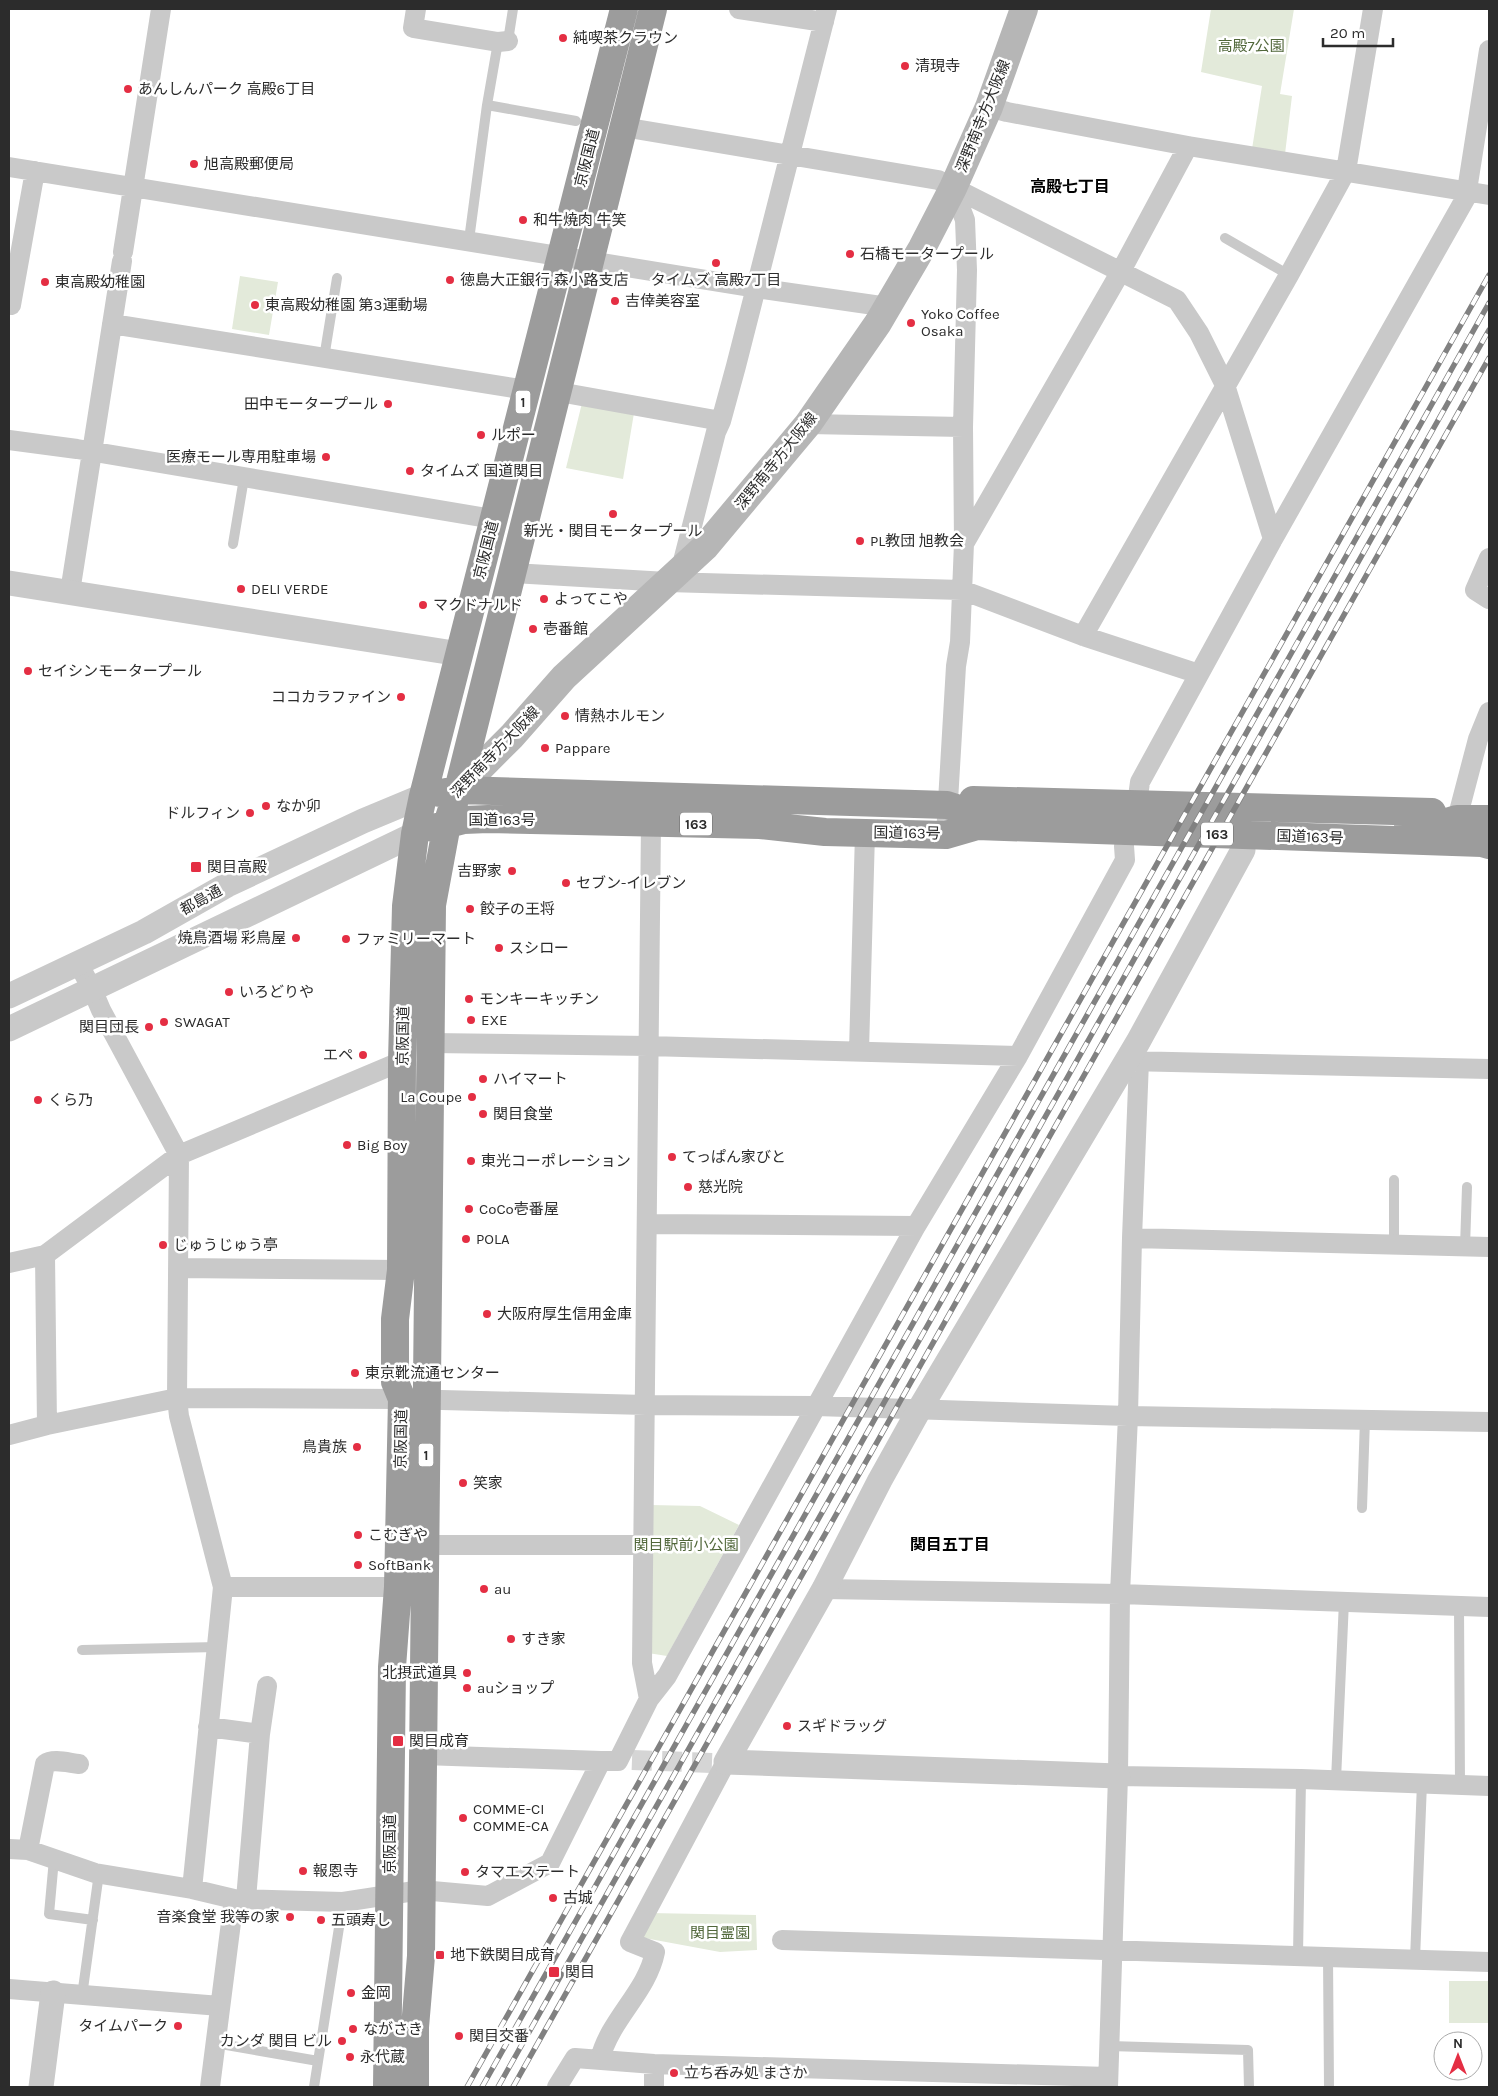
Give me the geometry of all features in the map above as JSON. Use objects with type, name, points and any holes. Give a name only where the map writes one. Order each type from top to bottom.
[{"type":"highway","name":"京阪国道","points":[[415,2087],[415,2027],[421,1956],[425,1545],[414,1399],[396,1382],[395,1373],[395,1319],[401,1270],[402,1061],[406,906],[415,834],[424,796],[526,390],[563,257],[624,9]]},
{"type":"highway","name":"京阪国道","points":[[388,2087],[392,1667],[414,1399],[431,1043],[432,905],[447,824],[458,790],[559,392],[653,9]]},
{"type":"highway","name":"国道163号","points":[[424,796],[458,790],[947,805],[978,815],[1370,826],[1437,825],[1457,818],[1489,819]]},
{"type":"highway","name":"163","points":[[947,805],[978,799],[1438,812],[1457,818]]},
{"type":"highway","name":"国道163号","points":[[415,834],[464,820],[488,818],[760,825],[825,832],[864,833],[946,834],[977,826],[1472,842],[1489,845]]},
{"type":"highway","name":"163","points":[[946,834],[977,842],[1489,855]]},
{"type":"main road","name":"深野南寺方大阪線","points":[[415,834],[512,736],[564,677],[705,547],[808,424],[888,307],[953,188],[989,107],[1024,9]]},
{"type":"street","points":[[70,592],[135,187],[161,9]]},
{"type":"street","points":[[416,9],[412,28],[503,41]]},
{"type":"street","points":[[674,576],[716,432],[721,421],[825,16],[738,9]]},
{"type":"street","points":[[1083,636],[1289,275],[1346,171],[1373,9]]},
{"type":"street","points":[[1137,804],[1140,782],[1273,539],[1470,192],[1468,184],[1489,50]]},
{"type":"street","points":[[989,107],[1188,146],[1489,195]]},
{"type":"street","points":[[623,127],[938,180],[1177,300],[1199,333],[1225,385],[1273,539]]},
{"type":"street","points":[[964,543],[1121,271],[1188,146]]},
{"type":"street","points":[[9,167],[756,288],[888,307]]},
{"type":"street","points":[[9,304],[11,305],[36,171]]},
{"type":"street","points":[[946,834],[964,543],[963,428],[967,270],[965,220],[953,188]]},
{"type":"street","points":[[112,324],[526,390]]},
{"type":"street","points":[[559,392],[721,421]]},
{"type":"street","points":[[808,424],[963,428]]},
{"type":"street","points":[[9,440],[92,452],[493,519]]},
{"type":"street","points":[[1489,558],[1475,590],[1489,599]]},
{"type":"street","points":[[513,573],[674,576],[962,590],[1083,636],[1199,674]]},
{"type":"street","points":[[9,583],[460,654]]},
{"type":"street","points":[[1457,818],[1478,739],[1489,712]]},
{"type":"street","name":"都島通","points":[[9,996],[144,932],[227,885],[363,821],[424,796]]},
{"type":"street","points":[[649,1699],[642,1663],[651,823]]},
{"type":"street","points":[[859,1051],[864,833]]},
{"type":"street","name":"都島通","points":[[9,1029],[415,834]]},
{"type":"street","points":[[79,1764],[49,1761],[45,1764],[19,1849],[99,1873],[240,1899],[343,1902],[421,1890],[488,1896],[550,1863],[617,1761],[649,1699],[667,1676],[916,1226],[1018,1056],[1125,860],[1124,846]]},
{"type":"street","points":[[600,2059],[603,2044],[651,1969],[655,1952],[630,1942],[720,1763],[824,1589],[880,1480],[919,1410],[1132,1061],[1142,1033],[1244,850]]},
{"type":"street","points":[[78,963],[92,988],[101,1010],[179,1155],[179,1416],[222,1588],[192,1889]]},
{"type":"street","points":[[431,1043],[648,1046],[1018,1056]]},
{"type":"street","points":[[9,1263],[46,1255],[179,1155],[402,1061]]},
{"type":"street","points":[[1132,1061],[1489,1069]]},
{"type":"street","points":[[557,2087],[575,2058],[654,2064],[1108,2082],[1118,1776],[1120,1594],[1128,1416],[1132,1238],[1132,1061]]},
{"type":"street","points":[[647,1224],[916,1226]]},
{"type":"street","points":[[1132,1238],[1489,1247]]},
{"type":"street","points":[[46,1255],[47,1425]]},
{"type":"street","points":[[178,1268],[401,1270]]},
{"type":"street","points":[[9,1435],[47,1425],[178,1398],[414,1399],[646,1405],[816,1406],[1128,1416],[1489,1422]]},
{"type":"street","points":[[425,1545],[644,1545]]},
{"type":"street","points":[[222,1588],[398,1588]]},
{"type":"street","points":[[824,1589],[1120,1594],[1489,1607]]},
{"type":"street","points":[[210,2087],[220,2006],[240,1899],[267,1686]]},
{"type":"street","points":[[208,1727],[260,1734]]},
{"type":"street","points":[[424,1756],[617,1761]]},
{"type":"street","points":[[720,1763],[1489,1786]]},
{"type":"street","points":[[782,1940],[1489,1962]]},
{"type":"street","points":[[9,1989],[220,2006]]},
{"type":"street","points":[[41,2087],[52,1993]]},
{"type":"street","points":[[654,2064],[654,2087]]},
{"type":"lane","points":[[468,240],[487,105],[513,9]]},
{"type":"lane","points":[[487,105],[576,121]]},
{"type":"lane","points":[[1225,238],[1289,275]]},
{"type":"lane","points":[[324,358],[336,278]]},
{"type":"lane","points":[[233,544],[244,478]]},
{"type":"lane","points":[[1394,1180],[1394,1245]]},
{"type":"lane","points":[[1465,1247],[1467,1187]]},
{"type":"lane","points":[[1362,1508],[1364,1419]]},
{"type":"lane","points":[[1336,1780],[1344,1602]]},
{"type":"lane","points":[[1459,1606],[1460,1784]]},
{"type":"lane","points":[[82,1650],[217,1647]]},
{"type":"lane","points":[[1298,1955],[1301,1779]]},
{"type":"lane","points":[[1415,1959],[1422,1783]]},
{"type":"lane","points":[[54,1859],[49,1914],[93,1920]]},
{"type":"lane","points":[[82,1996],[99,1873]]},
{"type":"lane","points":[[314,2087],[343,1902]]},
{"type":"lane","points":[[1328,1956],[1329,2087]]},
{"type":"lane","points":[[216,2043],[318,2061]]},
{"type":"lane","points":[[1109,2046],[1248,2050],[1249,2087]]},
{"type":"green space","name":"高殿7公園","points":[[1211,9],[1294,9],[1280,94],[1292,96],[1285,154],[1252,149],[1262,86],[1201,72]]},
{"type":"green space","name":"東高殿幼稚園 第3運動場","points":[[240,276],[278,282],[269,335],[232,329]]},
{"type":"green space","points":[[582,403],[634,413],[623,479],[566,468]]},
{"type":"green space","name":"関目駅前小公園","points":[[650,1505],[700,1506],[739,1525],[667,1656],[648,1653]]},
{"type":"green space","name":"関目霊園","points":[[649,1913],[756,1915],[757,1950],[720,1952],[639,1937]]},
{"type":"green space","points":[[1449,1981],[1489,1981],[1489,2023],[1449,2023]]},
{"type":"tunnel","points":[[632,1760],[713,1763]]},
{"type":"railway","points":[[467,2087],[1489,275]]},
{"type":"railway","points":[[482,2087],[1489,303]]},
{"type":"railway","points":[[498,2087],[1489,330]]},
{"type":"railway","points":[[513,2087],[1489,358]]},
{"type":"place","name":"純喫茶クラウン","points":[[563,38]]},
{"type":"place","name":"清現寺","points":[[905,66]]},
{"type":"place","name":"あんしんパーク 高殿6丁目","points":[[128,89]]},
{"type":"place","name":"旭高殿郵便局","points":[[194,164]]},
{"type":"place","name":"和牛焼肉 牛笑","points":[[523,220]]},
{"type":"place","name":"石橋モータープール","points":[[850,254]]},
{"type":"place","name":"タイムズ 高殿7丁目","points":[[716,263]]},
{"type":"place","name":"徳島大正銀行 森小路支店","points":[[450,280]]},
{"type":"place","name":"東高殿幼稚園","points":[[45,282]]},
{"type":"place","name":"吉倖美容室","points":[[615,301]]},
{"type":"place","name":"東高殿幼稚園 第3運動場","points":[[255,305]]},
{"type":"place","name":"Yoko Coffee Osaka","points":[[911,323]]},
{"type":"place","name":"田中モータープール","points":[[388,404]]},
{"type":"place","name":"ルポー","points":[[481,435]]},
{"type":"place","name":"医療モール専用駐車場","points":[[326,457]]},
{"type":"place","name":"タイムズ 国道関目","points":[[410,471]]},
{"type":"place","name":"新光・関目モータープール","points":[[613,514]]},
{"type":"place","name":"PL教団 旭教会","points":[[860,541]]},
{"type":"place","name":"DELI VERDE","points":[[241,589]]},
{"type":"place","name":"よってこや","points":[[544,599]]},
{"type":"place","name":"マクドナルド","points":[[423,605]]},
{"type":"place","name":"壱番館","points":[[533,629]]},
{"type":"place","name":"セイシンモータープール","points":[[28,671]]},
{"type":"place","name":"ココカラファイン","points":[[401,697]]},
{"type":"place","name":"情熱ホルモン","points":[[565,716]]},
{"type":"place","name":"Pappare","points":[[545,748]]},
{"type":"place","name":"なか卯","points":[[266,806]]},
{"type":"place","name":"ドルフィン","points":[[250,813]]},
{"type":"place","name":"関目高殿","points":[[196,867]]},
{"type":"place","name":"吉野家","points":[[512,871]]},
{"type":"place","name":"セブン-イレブン","points":[[566,883]]},
{"type":"place","name":"餃子の王将","points":[[470,909]]},
{"type":"place","name":"焼鳥酒場 彩鳥屋","points":[[296,938]]},
{"type":"place","name":"ファミリーマート","points":[[346,939]]},
{"type":"place","name":"スシロー","points":[[499,948]]},
{"type":"place","name":"いろどりや","points":[[229,992]]},
{"type":"place","name":"モンキーキッチン","points":[[469,999]]},
{"type":"place","name":"EXE","points":[[471,1020]]},
{"type":"place","name":"SWAGAT","points":[[164,1022]]},
{"type":"place","name":"関目団長","points":[[149,1027]]},
{"type":"place","name":"エペ","points":[[363,1055]]},
{"type":"place","name":"ハイマート","points":[[483,1079]]},
{"type":"place","name":"La Coupe","points":[[472,1097]]},
{"type":"place","name":"くら乃","points":[[38,1100]]},
{"type":"place","name":"関目食堂","points":[[483,1114]]},
{"type":"place","name":"Big Boy","points":[[347,1145]]},
{"type":"place","name":"てっぱん家びと","points":[[672,1157]]},
{"type":"place","name":"東光コーポレーション","points":[[471,1161]]},
{"type":"place","name":"慈光院","points":[[688,1187]]},
{"type":"place","name":"CoCo壱番屋","points":[[469,1209]]},
{"type":"place","name":"POLA","points":[[466,1239]]},
{"type":"place","name":"じゅうじゅう亭","points":[[163,1245]]},
{"type":"place","name":"大阪府厚生信用金庫","points":[[487,1314]]},
{"type":"place","name":"東京靴流通センター","points":[[355,1373]]},
{"type":"place","name":"鳥貴族","points":[[357,1447]]},
{"type":"place","name":"笑家","points":[[463,1483]]},
{"type":"place","name":"こむぎや","points":[[358,1535]]},
{"type":"place","name":"SoftBank","points":[[358,1565]]},
{"type":"place","name":"au","points":[[484,1589]]},
{"type":"place","name":"すき家","points":[[511,1639]]},
{"type":"place","name":"北摂武道具","points":[[467,1673]]},
{"type":"place","name":"auショップ","points":[[467,1688]]},
{"type":"place","name":"スギドラッグ","points":[[787,1726]]},
{"type":"place","name":"関目成育","points":[[398,1741]]},
{"type":"place","name":"COMME-CI COMME-CA","points":[[463,1818]]},
{"type":"place","name":"報恩寺","points":[[303,1871]]},
{"type":"place","name":"タマエステート","points":[[465,1872]]},
{"type":"place","name":"古城","points":[[553,1898]]},
{"type":"place","name":"音楽食堂 我等の家","points":[[290,1917]]},
{"type":"place","name":"五頭寿し","points":[[321,1920]]},
{"type":"place","name":"地下鉄関目成育","points":[[440,1955]]},
{"type":"place","name":"関目","points":[[554,1972]]},
{"type":"place","name":"金岡","points":[[351,1993]]},
{"type":"place","name":"タイムパーク","points":[[178,2026]]},
{"type":"place","name":"ながさき","points":[[353,2029]]},
{"type":"place","name":"関目交番","points":[[459,2036]]},
{"type":"place","name":"カンダ 関目 ビル","points":[[342,2041]]},
{"type":"place","name":"永代蔵","points":[[350,2057]]},
{"type":"place","name":"立ち呑み処 まさか","points":[[674,2073]]},
{"type":"district","name":"高殿七丁目","points":[[1070,186]]},
{"type":"district","name":"関目五丁目","points":[[950,1544]]}]
